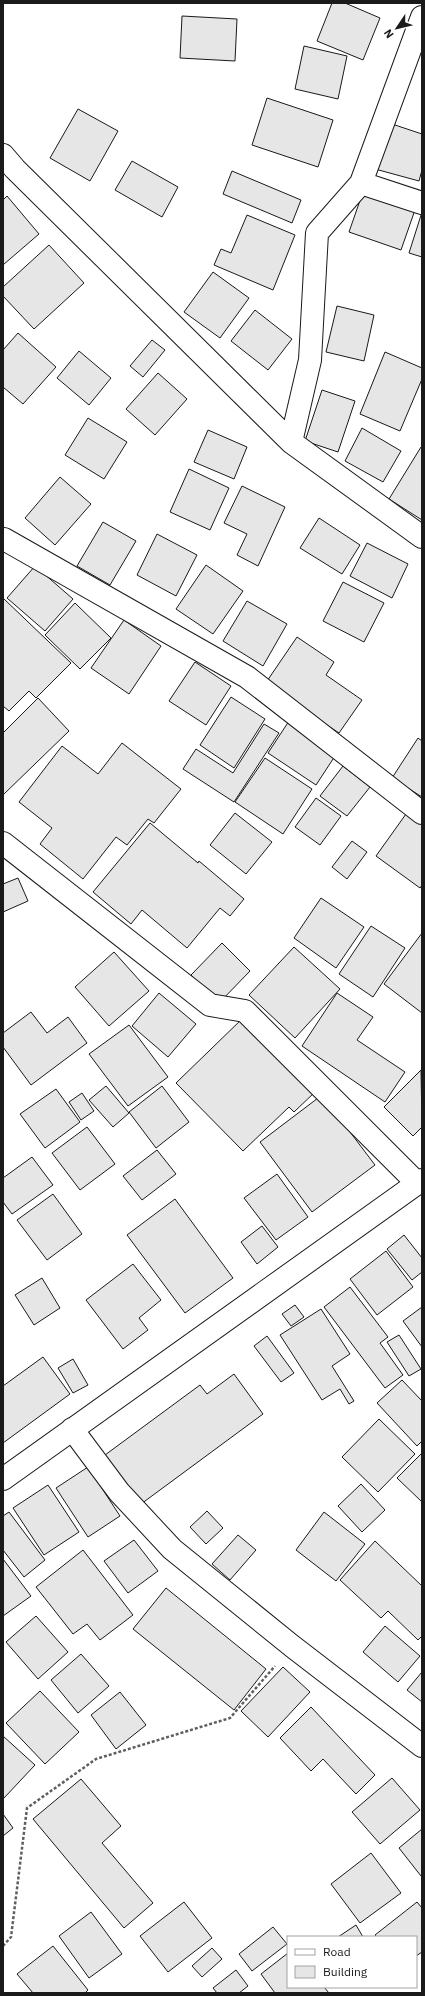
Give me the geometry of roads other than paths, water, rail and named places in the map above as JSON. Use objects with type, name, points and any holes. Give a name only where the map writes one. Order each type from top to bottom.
[{"type":"street","points":[[291,442],[310,360],[317,233],[361,182],[422,18]]},
{"type":"street","points":[[3,156],[291,442],[422,537]]},
{"type":"street","points":[[361,182],[422,203]]},
{"type":"street","points":[[4,539],[247,677],[422,814]]},
{"type":"street","points":[[3,843],[210,1005],[245,1011],[420,1181],[3,1479]]},
{"type":"street","points":[[72,1429],[119,1492],[172,1549],[292,1646],[422,1746]]}]
